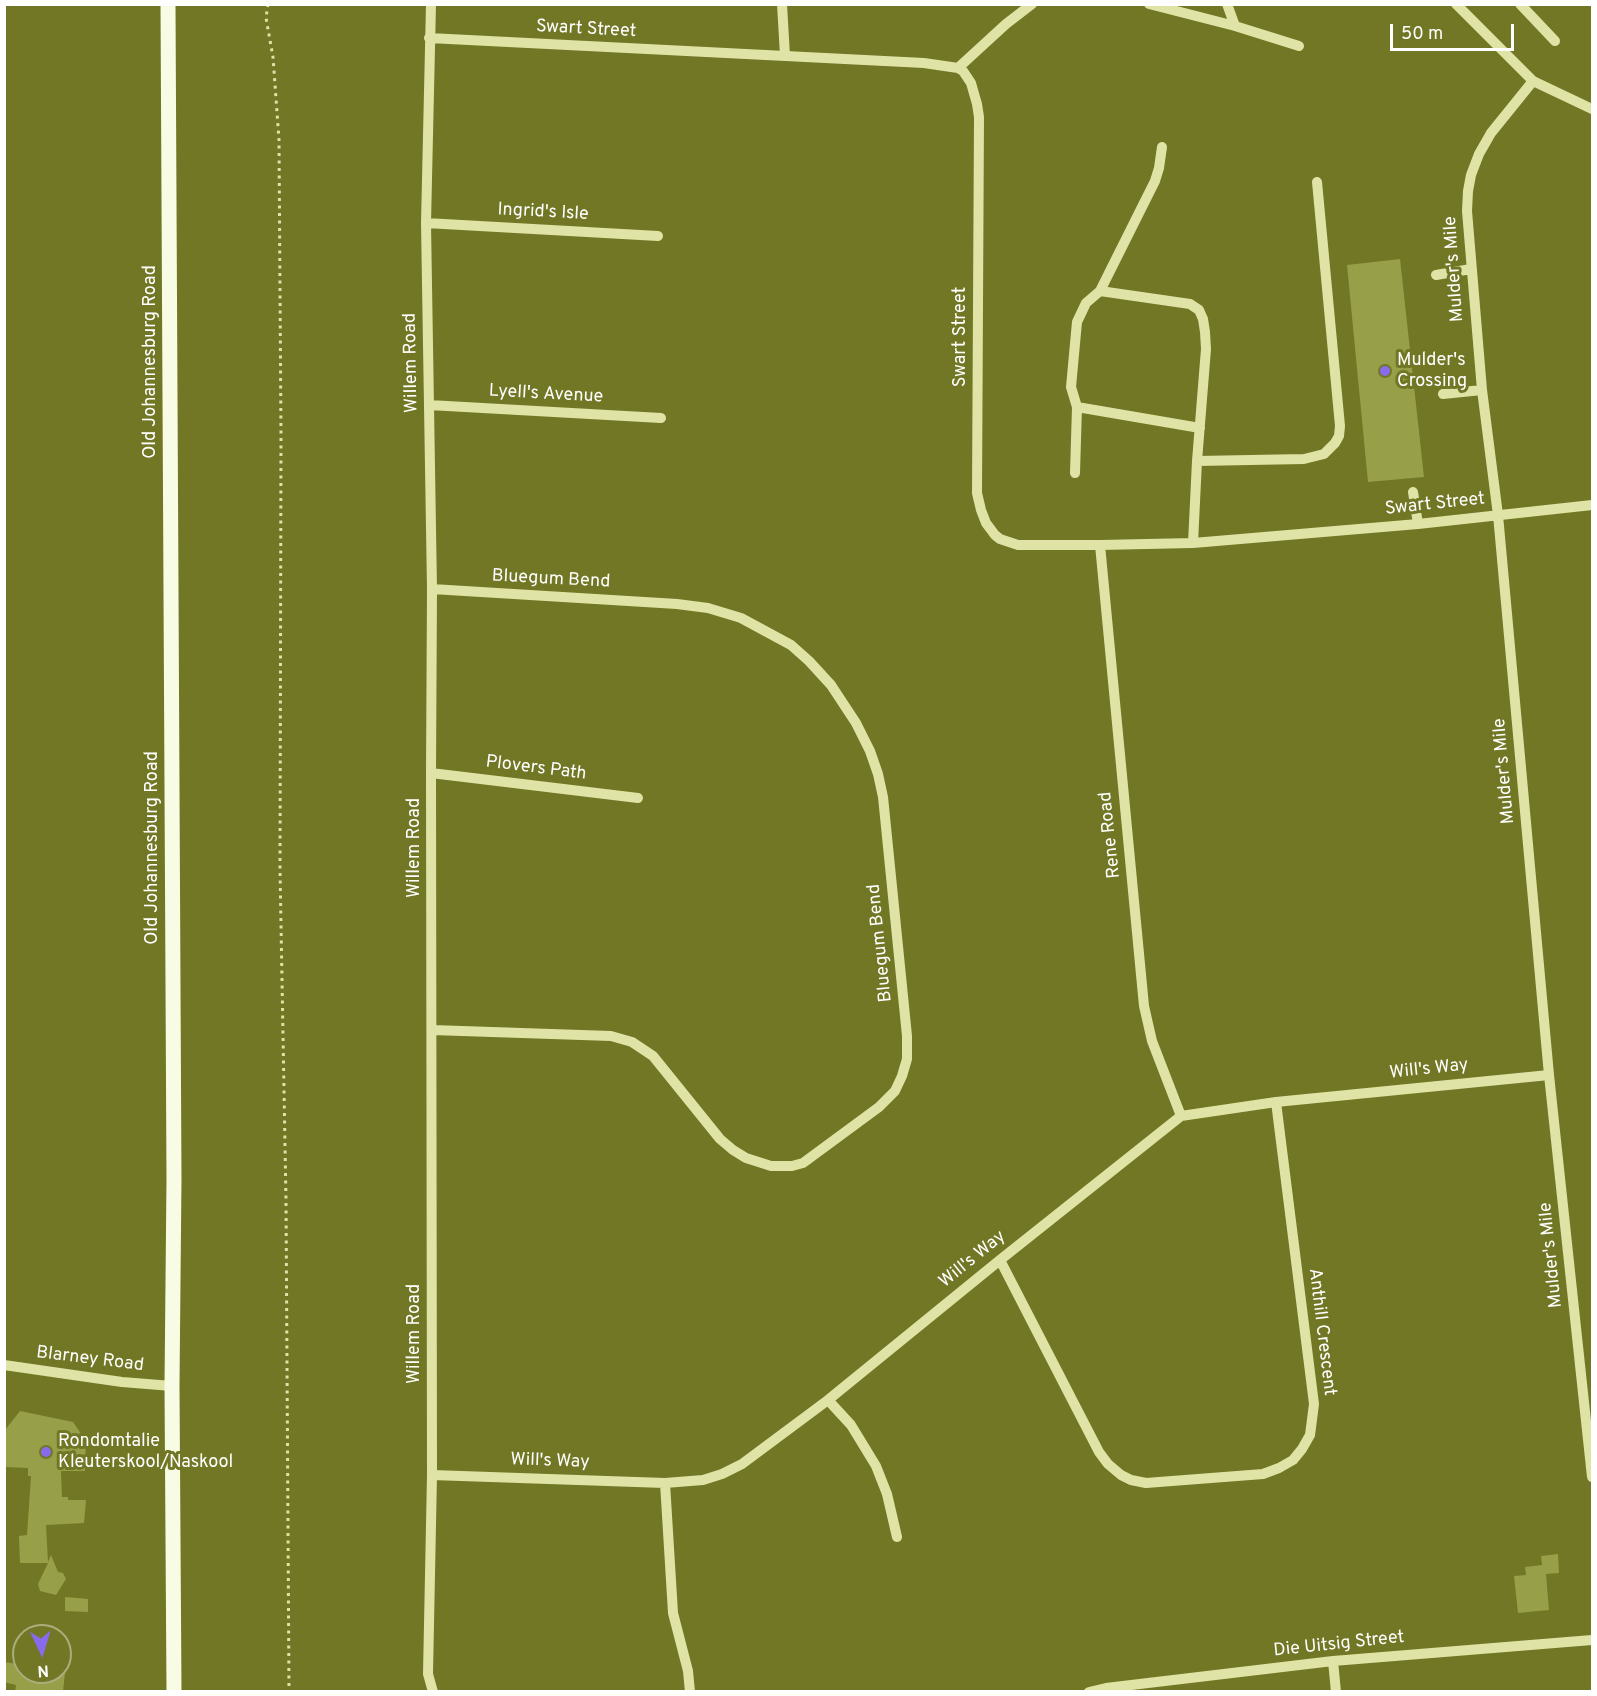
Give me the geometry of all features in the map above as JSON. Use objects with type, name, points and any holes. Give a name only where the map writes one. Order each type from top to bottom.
[{"type":"main road","name":"Old Johannesburg Road","points":[[168,4],[174,1154],[172,1386],[174,1692]]},
{"type":"street","name":"Willem Road","points":[[430,4],[426,224],[432,589],[432,1474],[429,1674],[433,1692]]},
{"type":"street","points":[[782,4],[785,56]]},
{"type":"street","points":[[958,68],[1006,24],[1032,4]]},
{"type":"street","points":[[1149,4],[1168,6],[1299,46]]},
{"type":"street","points":[[1227,4],[1235,26]]},
{"type":"street","points":[[1456,4],[1533,81],[1593,109]]},
{"type":"street","points":[[1520,4],[1555,40]]},
{"type":"street","name":"Swart Street","points":[[429,38],[924,63],[958,68],[963,71],[971,83],[979,117],[976,493],[986,523],[1000,539],[1018,544],[1100,546],[1193,543],[1418,524],[1593,505]]},
{"type":"street","name":"Mulder's Mile","points":[[1533,81],[1491,133],[1479,154],[1471,175],[1467,211],[1482,390],[1498,515],[1549,1075],[1593,1477]]},
{"type":"street","points":[[1075,473],[1077,407],[1071,387],[1077,322],[1086,303],[1100,291],[1155,181],[1162,147]]},
{"type":"street","points":[[1197,461],[1304,459],[1324,454],[1339,436],[1340,426],[1317,182]]},
{"type":"street","name":"Ingrid's Isle","points":[[426,224],[658,236]]},
{"type":"street","points":[[1436,274],[1471,269]]},
{"type":"street","points":[[1100,291],[1190,304],[1199,310],[1203,319],[1206,349],[1193,543]]},
{"type":"street","points":[[1443,394],[1482,390]]},
{"type":"street","name":"Lyell's Avenue","points":[[429,405],[661,418]]},
{"type":"street","points":[[1077,407],[1200,428]]},
{"type":"street","points":[[1413,492],[1418,524]]},
{"type":"street","name":"Rene Road","points":[[1100,546],[1144,1005],[1152,1041],[1181,1116]]},
{"type":"street","name":"Bluegum Bend","points":[[432,589],[677,604],[708,608],[741,618],[790,645],[809,661],[831,685],[856,723],[878,774],[883,796],[907,1059],[895,1091],[879,1107],[803,1163],[778,1166],[746,1158],[720,1139],[653,1056],[632,1042],[611,1036],[432,1030]]},
{"type":"street","name":"Plovers Path","points":[[431,773],[638,798]]},
{"type":"street","name":"Will's Way","points":[[432,1474],[665,1483],[703,1480],[722,1474],[742,1464],[828,1400],[1181,1116],[1276,1102],[1549,1075]]},
{"type":"street","name":"Anthill Crescent","points":[[1000,1260],[1099,1452],[1121,1475],[1146,1484],[1263,1474],[1293,1460],[1310,1436],[1314,1404],[1276,1102]]},
{"type":"street","name":"Blarney Road","points":[[4,1365],[122,1382],[172,1386]]},
{"type":"street","points":[[828,1400],[851,1425],[876,1466],[887,1494],[897,1537]]},
{"type":"street","points":[[665,1483],[673,1613],[688,1671],[690,1692]]},
{"type":"street","name":"Die Uitsig Street","points":[[1089,1692],[1333,1661],[1593,1640]]},
{"type":"street","points":[[1333,1661],[1336,1692]]},
{"type":"path","points":[[268,4],[266,18],[273,57],[279,140],[280,869],[286,1212],[290,1692]]},
{"type":"building","name":"Mulder's Crossing","points":[[1400,259],[1424,477],[1368,482],[1347,265]]},
{"type":"building","points":[[20,1411],[73,1422],[86,1438],[85,1471],[61,1471],[62,1497],[68,1497],[68,1500],[86,1500],[84,1523],[46,1525],[48,1562],[51,1555],[58,1572],[63,1573],[66,1579],[56,1595],[40,1591],[38,1584],[48,1563],[20,1563],[19,1536],[27,1535],[31,1476],[28,1476],[28,1468],[5,1467],[5,1430]]},
{"type":"building","points":[[1558,1554],[1559,1573],[1546,1574],[1549,1610],[1518,1613],[1514,1576],[1526,1575],[1525,1567],[1542,1565],[1541,1556]]},
{"type":"building","points":[[65,1597],[88,1599],[88,1612],[65,1611]]},
{"type":"building","points":[[4,1662],[12,1663],[12,1684],[4,1682]]},
{"type":"building","points":[[12,1684],[64,1684],[63,1692],[15,1692],[16,1685]]},
{"type":"place","name":"Mulder's Crossing","points":[[1385,371]]},
{"type":"place","name":"Rondomtalie Kleuterskool/Naskool","points":[[46,1452]]}]
